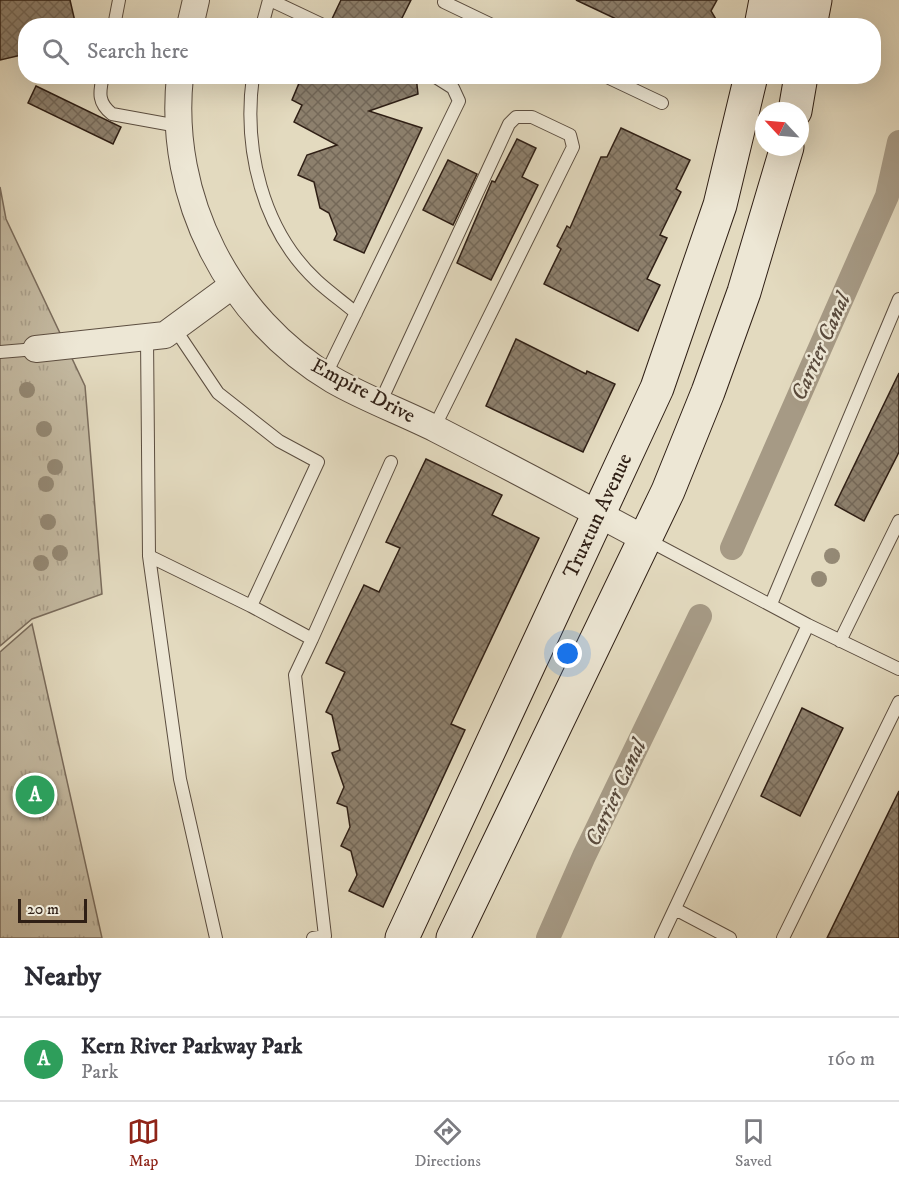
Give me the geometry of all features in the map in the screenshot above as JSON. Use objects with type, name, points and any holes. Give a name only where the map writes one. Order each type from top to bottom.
[{"type":"main road","points":[[763,18],[766,0]]},
{"type":"main road","points":[[788,18],[791,0]]},
{"type":"main road","points":[[812,18],[815,0]]},
{"type":"main road","name":"Truxtun Avenue","points":[[402,938],[657,388],[720,205],[749,84]]},
{"type":"main road","points":[[785,84],[788,102]]},
{"type":"main road","points":[[797,102],[800,84]]},
{"type":"main road","points":[[453,938],[668,491],[708,392],[744,292],[784,156]]},
{"type":"street","points":[[192,18],[196,0]]},
{"type":"street","name":"Empire Drive","points":[[180,84],[178,126],[185,177],[197,218],[216,258],[233,285],[268,329],[296,354],[326,374],[645,538]]},
{"type":"street","points":[[36,349],[165,335],[233,285]]},
{"type":"lane","points":[[116,18],[119,0]]},
{"type":"lane","points":[[264,18],[270,0],[308,18]]},
{"type":"lane","points":[[445,0],[444,2],[477,18]]},
{"type":"lane","points":[[101,84],[100,98],[104,108],[112,114],[178,126]]},
{"type":"lane","points":[[253,84],[250,142],[263,196],[291,252],[316,280],[356,313]]},
{"type":"lane","points":[[326,374],[459,101],[453,88],[447,84]]},
{"type":"lane","points":[[621,84],[662,103]]},
{"type":"lane","points":[[380,403],[509,124],[516,117],[532,117],[570,135],[573,147],[434,428]]},
{"type":"lane","points":[[771,604],[899,299]]},
{"type":"lane","points":[[175,329],[218,393],[279,441],[318,462],[251,606]]},
{"type":"lane","points":[[147,338],[149,556],[180,779],[216,938]]},
{"type":"lane","points":[[0,352],[36,349]]},
{"type":"lane","points":[[313,938],[326,936],[295,675],[391,462]]},
{"type":"lane","points":[[840,641],[899,521]]},
{"type":"lane","points":[[645,538],[808,625],[899,669]]},
{"type":"lane","points":[[149,556],[312,639]]},
{"type":"lane","points":[[661,938],[808,625]]},
{"type":"lane","points":[[783,938],[899,702]]},
{"type":"lane","points":[[675,909],[730,938]]},
{"type":"green space","points":[[0,187],[6,219],[85,386],[102,594],[32,619],[0,646]]},
{"type":"green space","points":[[32,624],[102,938],[0,938],[0,652]]},
{"type":"building","points":[[0,0],[70,0],[74,18],[18,18],[18,56],[0,60]]},
{"type":"building","points":[[341,0],[411,0],[402,18],[332,18]]},
{"type":"building","points":[[576,0],[717,0],[711,11],[715,18],[614,18]]},
{"type":"building","points":[[299,84],[417,84],[418,94],[369,111],[422,128],[364,253],[334,240],[337,234],[329,213],[320,208],[314,182],[298,175],[307,155],[337,145],[294,122],[302,105],[292,100]]},
{"type":"building","points":[[36,86],[121,127],[113,144],[28,103]]},
{"type":"building","points":[[621,128],[690,160],[676,189],[681,192],[660,235],[667,238],[647,279],[660,285],[638,331],[544,284],[561,249],[557,246],[567,226],[570,228],[601,157],[607,157]]},
{"type":"building","points":[[517,139],[536,148],[522,177],[538,185],[491,280],[457,263],[492,181],[495,182]]},
{"type":"building","points":[[448,160],[477,174],[453,225],[423,210]]},
{"type":"building","points":[[516,339],[586,374],[587,371],[615,384],[583,452],[486,406]]},
{"type":"building","points":[[899,373],[899,452],[864,521],[835,505]]},
{"type":"building","points":[[426,459],[502,495],[492,515],[539,538],[451,724],[465,730],[383,907],[349,891],[357,875],[351,851],[341,846],[350,827],[347,807],[337,803],[344,787],[332,753],[340,750],[332,715],[326,712],[345,672],[326,663],[364,585],[379,592],[400,548],[386,542]]},
{"type":"building","points":[[802,708],[843,728],[800,816],[761,796]]},
{"type":"building","points":[[899,791],[899,938],[827,938]]},
{"type":"waterway","name":"Carrier Canal","points":[[732,548],[887,196],[899,142]]},
{"type":"waterway","name":"Carrier Canal","points":[[548,938],[584,856],[700,616]]},
{"type":"place","name":"Kern River Parkway Park","points":[[35,795]]}]
